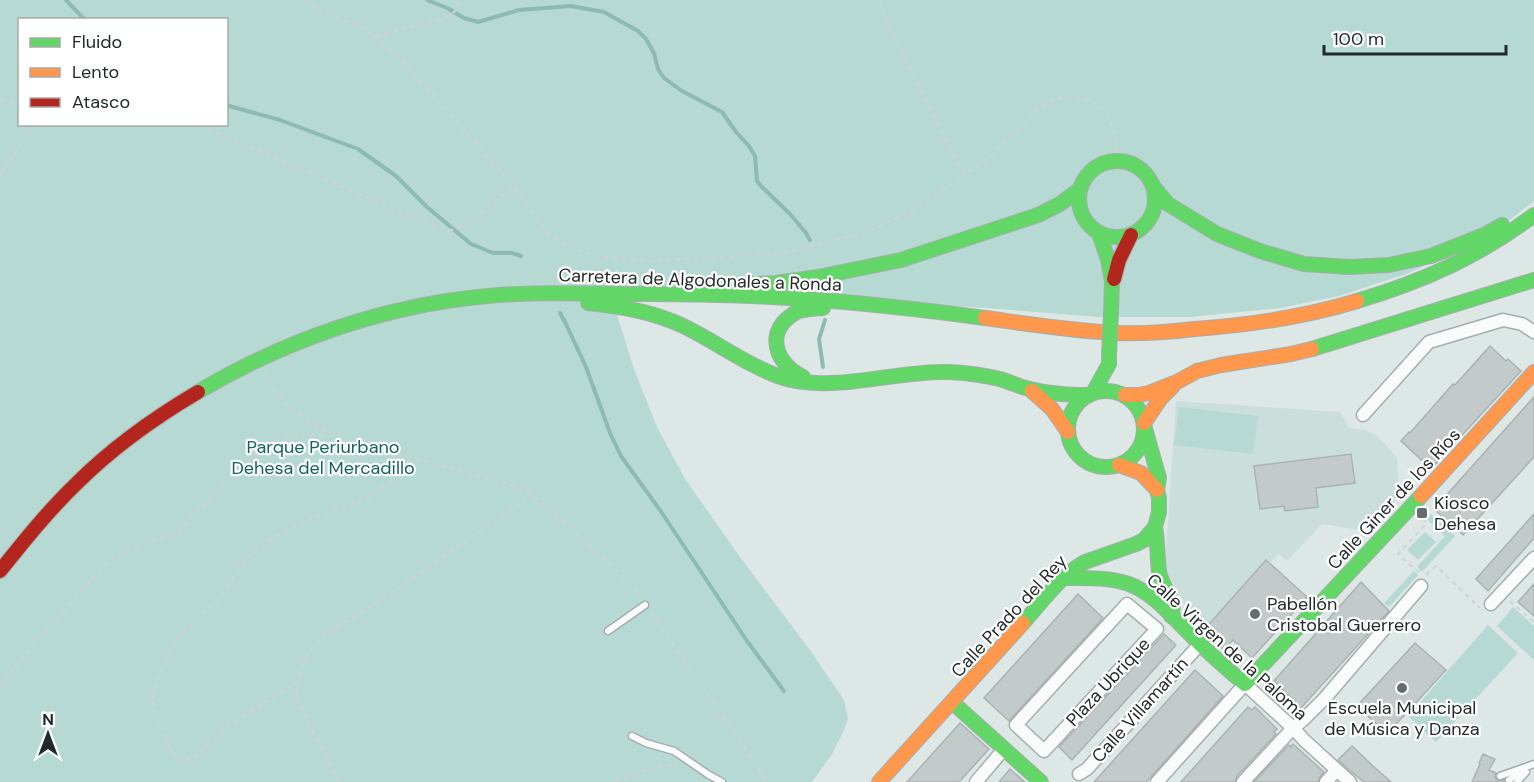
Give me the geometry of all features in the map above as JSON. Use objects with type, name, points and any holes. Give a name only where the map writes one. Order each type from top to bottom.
[{"type":"main road","points":[[1153,186],[1154,210],[1141,229],[1131,235],[1120,238],[1099,234],[1081,215],[1078,202],[1085,178],[1093,169],[1104,163],[1116,161],[1139,168],[1168,204],[1217,234],[1260,252],[1304,264],[1349,267],[1389,265],[1431,256],[1534,213]]},
{"type":"main road","points":[[665,294],[703,285],[776,283],[818,277],[901,260],[1038,215],[1059,206],[1080,189]]},
{"type":"main road","name":"Carretera de Algodonales a Ronda","points":[[0,572],[39,522],[86,474],[134,435],[194,394],[293,343],[396,310],[469,298],[549,293],[777,297],[860,303],[1098,332],[1148,333],[1239,325],[1284,318],[1334,307],[1387,291],[1434,274],[1484,249],[1534,213]]},
{"type":"main road","points":[[1099,234],[1108,259],[1112,282],[1109,360],[1123,394],[1134,402],[1141,412],[1159,478],[1157,490]]},
{"type":"main road","points":[[1112,282],[1131,235]]},
{"type":"main road","points":[[549,293],[578,302],[609,305],[646,313],[680,324],[770,374],[799,382],[843,383],[911,373],[938,372],[998,379],[1031,390],[1060,394],[1112,391],[1138,395],[1177,382],[1197,371],[1292,354],[1534,280]]},
{"type":"main road","points":[[813,382],[796,375],[780,360],[777,349],[780,327],[796,312],[860,303]]},
{"type":"main road","points":[[1109,360],[1091,394],[1080,401],[1069,420],[1070,443],[1085,461],[1096,466],[1119,465],[1130,459],[1139,449],[1144,438],[1144,424],[1161,398],[1177,382]]},
{"type":"main road","name":"Calle Giner de los Ríos","points":[[1245,684],[1383,538],[1534,372]]},
{"type":"main road","points":[[1031,390],[1048,403],[1062,420],[1068,432]]},
{"type":"main road","points":[[1119,465],[1137,470],[1149,478],[1157,490],[1159,512],[1155,527],[1159,573],[1174,605],[1172,616]]},
{"type":"main road","name":"Calle Prado del Rey","points":[[879,782],[1064,578],[1085,562],[1144,540],[1155,527]]},
{"type":"main road","name":"Calle Virgen de la Paloma","points":[[1064,578],[1106,580],[1130,585],[1144,592],[1245,684]]},
{"type":"main road","points":[[952,702],[1041,782]]},
{"type":"street","points":[[1363,416],[1429,342],[1503,320],[1522,324],[1534,332]]},
{"type":"street","points":[[1491,604],[1534,558]]},
{"type":"street","points":[[1243,782],[1293,728],[1327,700],[1420,580]]},
{"type":"street","name":"Plaza Ubrique","points":[[1127,603],[1157,629],[1044,751],[1016,725],[1127,603]]},
{"type":"street","name":"Calle Villamartín","points":[[1079,774],[1087,770],[1200,645]]},
{"type":"street","name":"Calle Virgen de la Paloma","points":[[1245,684],[1350,782]]},
{"type":"street","name":"Calle Giner de los Ríos","points":[[1157,782],[1245,684]]},
{"type":"street","points":[[975,782],[1004,749]]},
{"type":"street","points":[[1326,782],[1336,771]]},
{"type":"lane","points":[[608,631],[645,604]]},
{"type":"lane","points":[[632,736],[646,743],[674,751],[722,782]]},
{"type":"lane","points":[[1500,776],[1533,764]]},
{"type":"lane","points":[[1509,780],[1533,764]]},
{"type":"lane","points":[[1517,782],[1533,764]]},
{"type":"path","points":[[304,0],[321,13],[360,26],[375,36],[404,63],[513,186],[549,234],[576,250],[605,257],[646,261],[779,254],[861,234],[907,213],[989,158],[1040,107],[1055,99],[1073,96],[1092,101],[1107,113],[1116,136],[1116,161]]},
{"type":"path","points":[[375,36],[446,18],[454,13],[459,6],[459,0]]},
{"type":"path","points":[[880,0],[881,7],[948,146],[965,174]]},
{"type":"path","points":[[0,100],[18,104]]},
{"type":"path","points":[[0,176],[32,126]]},
{"type":"path","points":[[202,126],[436,227],[452,230],[468,224],[513,186]]},
{"type":"path","points":[[259,359],[275,391],[294,410],[335,437]]},
{"type":"path","points":[[0,689],[20,661],[95,575],[117,554],[177,533],[245,462],[275,441],[302,434],[335,437],[510,484],[532,495],[562,519],[630,583],[767,782]]},
{"type":"path","points":[[299,681],[227,726],[192,759],[181,761],[176,756],[171,750],[162,725],[153,713],[152,695],[160,672],[181,634],[220,598],[246,559],[274,537],[310,519],[366,499],[390,482],[411,458]]},
{"type":"path","points":[[339,782],[296,695],[304,658],[324,635],[389,595],[532,495]]},
{"type":"path","points":[[1424,520],[1427,523],[1398,555],[1420,580],[1427,580],[1424,577],[1436,566],[1477,606]]},
{"type":"path","points":[[1514,605],[1534,622]]},
{"type":"path","points":[[616,782],[638,772],[671,765],[696,766]]},
{"type":"shaded area","points":[[1176,401],[1340,412],[1349,428],[1365,430],[1377,436],[1397,458],[1399,490],[1394,503],[1371,528],[1353,529],[1322,524],[1287,561],[1279,554],[1270,563],[1266,561],[1203,631],[1202,624],[1195,621],[1184,604],[1165,564]]},
{"type":"green space","name":"Parque Periurbano Dehesa del Mercadillo","points":[[0,0],[1534,0],[1534,201],[1511,219],[1465,246],[1409,273],[1339,296],[1280,308],[1190,317],[1099,317],[986,308],[608,286],[634,369],[657,427],[685,479],[844,700],[848,719],[844,730],[832,754],[812,782],[0,782]]},
{"type":"green space","points":[[1179,407],[1258,416],[1253,454],[1174,445]]},
{"type":"green space","points":[[1431,514],[1455,536],[1422,572],[1417,567],[1445,536],[1427,519]]},
{"type":"green space","points":[[1425,532],[1436,542],[1418,560],[1407,550]]},
{"type":"green space","points":[[1414,571],[1418,575],[1389,607],[1384,603]]},
{"type":"green space","points":[[1513,607],[1534,626],[1534,660],[1497,626]]},
{"type":"green space","points":[[1488,625],[1518,653],[1436,742],[1408,716]]},
{"type":"building","points":[[1490,346],[1521,371],[1431,469],[1401,441]]},
{"type":"building","points":[[1534,397],[1534,457],[1463,535],[1434,509]]},
{"type":"building","points":[[1351,454],[1355,483],[1316,488],[1318,507],[1285,511],[1284,506],[1260,509],[1254,466]]},
{"type":"building","points":[[1534,514],[1534,538],[1488,591],[1476,579]]},
{"type":"building","name":"Pabellón Cristobal Guerrero","points":[[1266,560],[1307,597],[1252,658],[1233,640],[1224,650],[1203,631]]},
{"type":"building","points":[[1361,582],[1389,611],[1301,708],[1274,681]]},
{"type":"building","points":[[1534,584],[1534,616],[1518,602]]},
{"type":"building","points":[[1078,594],[1103,618],[1009,721],[984,698]]},
{"type":"building","points":[[1164,634],[1176,645],[1072,760],[1059,747]]},
{"type":"building","name":"Escuela Municipal de Música y Danza","points":[[1415,643],[1446,670],[1387,734],[1357,706]]},
{"type":"building","points":[[1195,670],[1223,696],[1151,777],[1146,782],[1094,782]]},
{"type":"building","points":[[1248,707],[1252,710],[1255,707],[1277,729],[1274,732],[1276,734],[1237,776],[1235,782],[1181,782]]},
{"type":"building","points":[[960,723],[989,749],[959,782],[907,782]]},
{"type":"building","points":[[1293,744],[1324,772],[1318,782],[1254,782],[1289,745],[1291,747]]},
{"type":"building","points":[[1352,746],[1391,782],[1364,782],[1338,760]]},
{"type":"building","points":[[1483,754],[1495,759],[1489,770],[1496,773],[1497,780],[1504,780],[1504,782],[1472,782]]},
{"type":"building","points":[[1010,769],[1025,782],[999,782]]},
{"type":"waterway","points":[[66,0],[83,18]]},
{"type":"waterway","points":[[427,0],[464,18],[478,22],[519,10],[571,6],[604,12],[638,31],[654,53],[658,69],[664,78],[682,91],[722,112],[755,156],[757,181],[790,214],[810,240]]},
{"type":"waterway","points":[[228,106],[280,120],[358,149],[396,176],[427,207],[471,244],[493,253],[512,253],[521,256]]},
{"type":"waterway","points":[[560,313],[586,367],[610,433],[621,456],[662,513],[747,641],[784,691]]},
{"type":"waterway","points":[[823,367],[819,339],[825,320]]},
{"type":"traffic: fast","points":[[1117,161],[1132,164],[1144,172],[1152,184],[1155,199],[1152,214],[1144,226],[1132,234],[1117,237],[1102,234],[1090,226],[1082,214],[1079,199],[1082,184],[1090,172],[1102,164],[1117,161]]},
{"type":"traffic: fast","points":[[1153,186],[1168,204],[1217,234],[1260,251],[1304,264],[1349,267],[1389,265],[1431,256],[1484,235],[1502,225]]},
{"type":"traffic: fast","points":[[736,285],[776,283],[818,277],[901,260],[1038,215],[1060,204],[1080,189]]},
{"type":"traffic: fast","points":[[1357,301],[1405,285],[1450,266],[1492,243],[1534,215]]},
{"type":"traffic: fast","points":[[1099,234],[1108,259],[1112,282],[1111,312]]},
{"type":"traffic: fast","points":[[1312,349],[1534,280]]},
{"type":"traffic: fast","points":[[198,392],[266,356],[337,328],[412,307],[488,296],[565,293],[764,297],[872,305],[985,318]]},
{"type":"traffic: fast","points":[[588,303],[636,310],[670,320],[763,370],[791,380],[811,383],[850,382],[910,374],[950,372],[1004,380],[1044,392],[1089,395]]},
{"type":"traffic: fast","points":[[803,377],[793,371],[780,356],[777,347],[779,329],[785,320],[798,311],[823,308]]},
{"type":"traffic: fast","points":[[1109,356],[1111,312]]},
{"type":"traffic: fast","points":[[1093,393],[1109,364],[1109,356]]},
{"type":"traffic: fast","points":[[1106,391],[1121,394],[1133,402],[1141,414],[1144,429],[1141,444],[1133,456],[1121,464],[1106,467],[1091,464],[1079,456],[1071,444],[1068,429],[1071,414],[1079,402],[1091,394],[1106,391]]},
{"type":"traffic: fast","points":[[1023,623],[1067,574],[1085,562],[1144,540],[1155,527],[1159,512],[1157,490],[1159,478],[1144,425]]},
{"type":"traffic: fast","points":[[1064,578],[1113,580],[1138,588],[1163,607],[1245,684],[1421,496]]},
{"type":"traffic: fast","points":[[1155,527],[1160,577],[1171,599],[1173,610],[1171,616]]},
{"type":"traffic: fast","points":[[952,702],[1041,782]]},
{"type":"traffic: slow","points":[[985,318],[1084,331],[1146,333],[1277,320],[1357,301]]},
{"type":"traffic: slow","points":[[1125,395],[1149,393],[1197,371],[1221,365],[1312,349]]},
{"type":"traffic: slow","points":[[1421,496],[1534,372]]},
{"type":"traffic: slow","points":[[1144,423],[1161,398],[1173,386]]},
{"type":"traffic: slow","points":[[1032,391],[1052,409],[1068,432]]},
{"type":"traffic: slow","points":[[1119,465],[1141,473],[1157,490]]},
{"type":"traffic: slow","points":[[879,782],[1023,623]]},
{"type":"traffic: jam","points":[[1114,279],[1119,260],[1131,235]]},
{"type":"traffic: jam","points":[[0,571],[46,515],[104,458],[165,412],[198,392]]},
{"type":"place","name":"Kiosco Dehesa","points":[[1422,513]]},
{"type":"place","name":"Pabellón Cristobal Guerrero","points":[[1255,614]]},
{"type":"place","name":"Escuela Municipal de Música y Danza","points":[[1402,688]]}]
